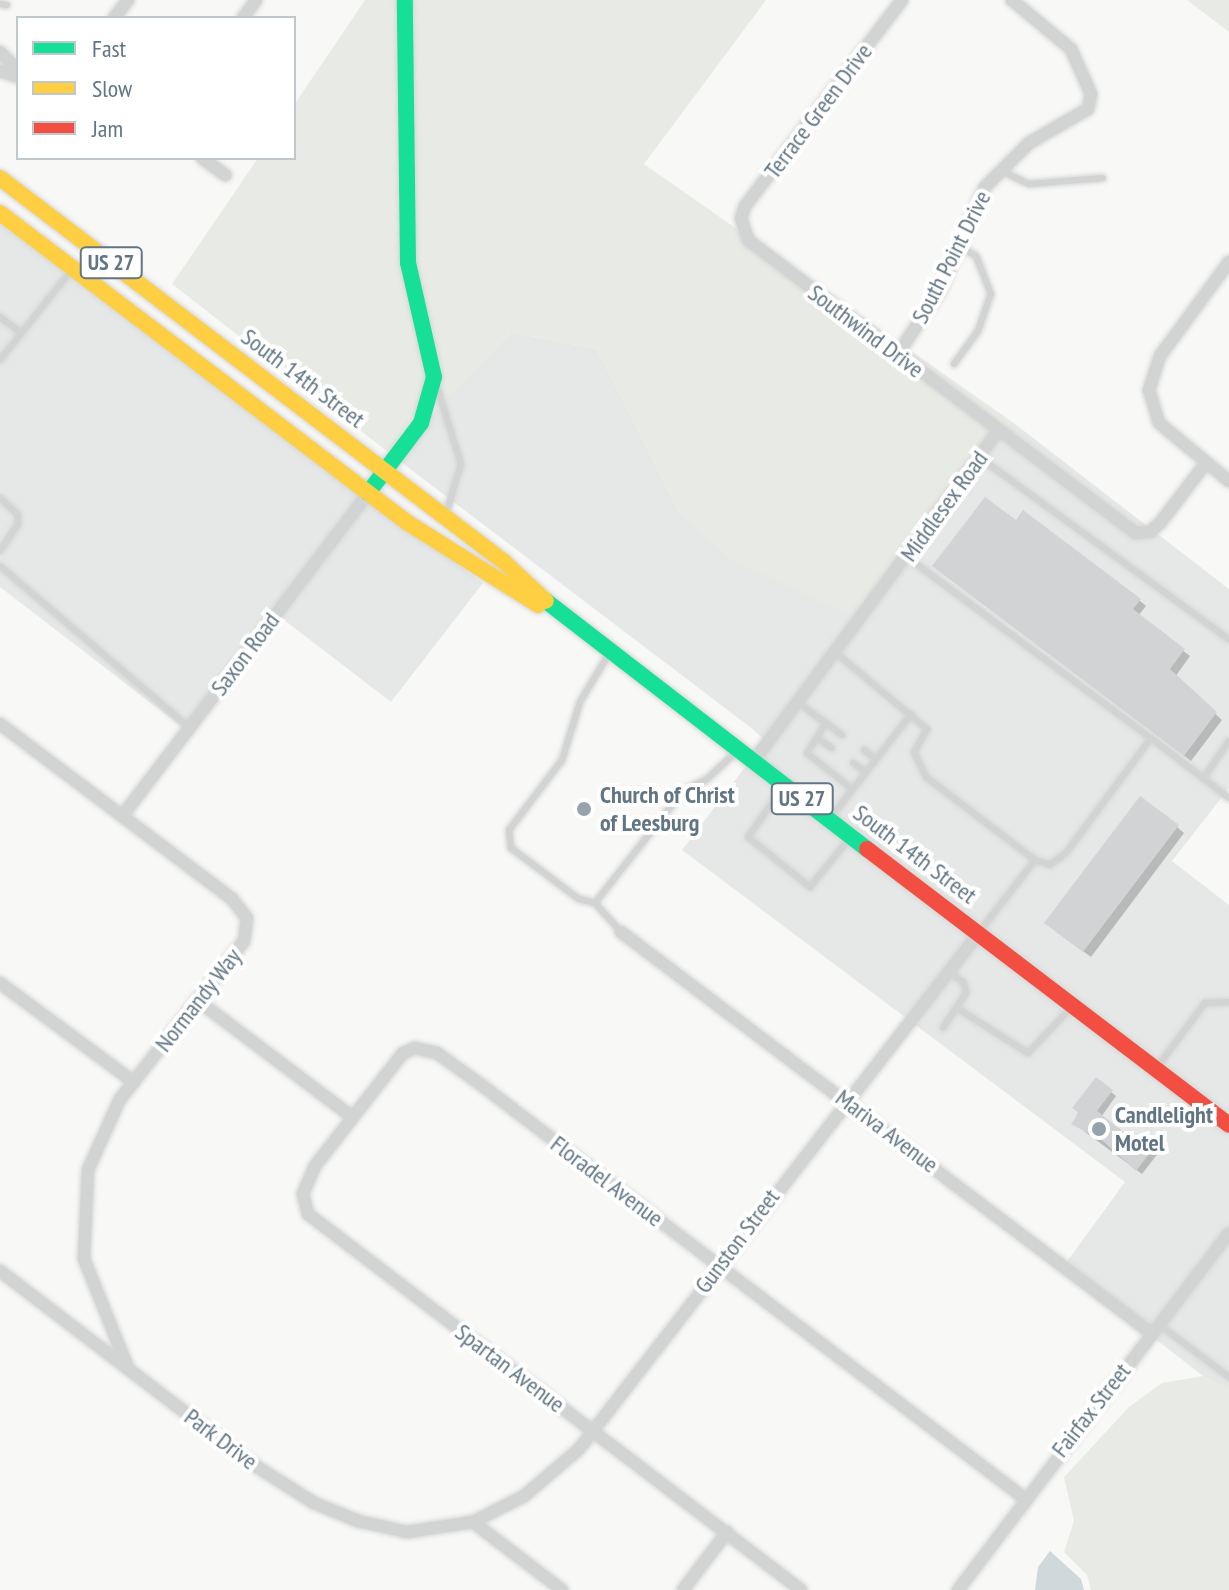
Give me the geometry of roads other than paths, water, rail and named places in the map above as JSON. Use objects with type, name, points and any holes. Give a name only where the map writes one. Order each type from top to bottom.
[{"type":"main road","points":[[368,493],[428,409],[434,377],[408,263],[405,0]]},
{"type":"main road","name":"South 14th Street","points":[[0,178],[385,470],[571,624],[1229,1125]]},
{"type":"main road","name":"South 14th Street","points":[[0,213],[368,493],[493,580],[571,624]]},
{"type":"street","points":[[116,16],[128,0]]},
{"type":"street","name":"Terrace Green Drive","points":[[742,225],[745,206],[902,0]]},
{"type":"street","name":"South Point Drive","points":[[898,354],[940,290],[971,212],[1000,169],[1029,143],[1088,109],[1091,94],[1066,42],[1012,0]]},
{"type":"street","points":[[0,52],[16,68]]},
{"type":"street","points":[[205,160],[225,175]]},
{"type":"street","name":"Southwind Drive","points":[[742,225],[755,248],[998,431]]},
{"type":"street","points":[[1229,262],[1160,356],[1149,390],[1152,408],[1172,436],[1229,481]]},
{"type":"street","name":"Middlesex Road","points":[[753,762],[998,431],[1136,533],[1150,532],[1160,523],[1206,463]]},
{"type":"street","name":"Saxon Road","points":[[123,815],[368,493]]},
{"type":"street","name":"Normandy Way","points":[[0,724],[232,899],[247,918],[244,941],[134,1082],[96,1144],[83,1221],[90,1283],[128,1369]]},
{"type":"street","name":"Mariva Avenue","points":[[621,932],[1154,1328]]},
{"type":"street","name":"Gunston Street","points":[[473,1522],[544,1482],[593,1431],[846,1099],[979,933]]},
{"type":"street","points":[[0,983],[134,1082]]},
{"type":"street","points":[[197,1000],[351,1116]]},
{"type":"street","name":"Floradel Avenue","points":[[351,1116],[403,1053],[415,1048],[437,1053],[1024,1498]]},
{"type":"street","name":"Spartan Avenue","points":[[351,1116],[308,1179],[303,1194],[308,1214],[801,1590]]},
{"type":"street","name":"Fairfax Street","points":[[958,1590],[1024,1498],[1229,1233]]},
{"type":"street","name":"Park Drive","points":[[0,1271],[288,1489],[335,1513],[407,1532],[473,1522]]},
{"type":"street","points":[[473,1522],[562,1590]]},
{"type":"street","points":[[683,1590],[727,1532]]},
{"type":"lane","points":[[1000,169],[1029,184],[1103,178]]},
{"type":"lane","points":[[954,364],[978,331],[991,294],[976,256],[958,245]]},
{"type":"lane","points":[[0,360],[73,268]]},
{"type":"lane","points":[[0,317],[21,333]]},
{"type":"lane","points":[[434,377],[458,440],[461,464],[445,517]]},
{"type":"lane","points":[[979,457],[1229,639]]},
{"type":"lane","points":[[0,498],[18,515],[18,524],[0,551]]},
{"type":"lane","points":[[907,557],[1229,798]]},
{"type":"lane","points":[[0,566],[190,728]]},
{"type":"lane","points":[[609,653],[580,702],[562,760],[508,838],[511,848],[579,899],[595,903],[621,932]]},
{"type":"lane","points":[[836,653],[927,729],[914,752],[926,777],[1035,860],[1050,865],[1066,853],[1151,738]]},
{"type":"lane","points":[[799,703],[842,735]]},
{"type":"lane","points":[[829,819],[911,714]]},
{"type":"lane","points":[[826,723],[807,753],[852,789]]},
{"type":"lane","points":[[817,738],[832,748]]},
{"type":"lane","points":[[1203,779],[1229,741]]},
{"type":"lane","points":[[864,750],[876,759]]},
{"type":"lane","points":[[595,903],[683,791],[706,780],[738,751]]},
{"type":"lane","points":[[853,763],[866,772]]},
{"type":"lane","points":[[784,786],[748,837],[810,887],[851,836]]},
{"type":"lane","points":[[979,933],[1035,860]]},
{"type":"lane","points":[[943,1028],[957,1008],[966,987],[948,971]]},
{"type":"lane","points":[[1156,1069],[1205,1003],[1229,1002]]},
{"type":"lane","points":[[957,1008],[1028,1053],[1040,1047],[1073,1005]]},
{"type":"lane","points":[[1154,1328],[1229,1377]]},
{"type":"place","name":"Church of Christ of Leesburg","points":[[584,809]]},
{"type":"place","name":"Candlelight Motel","points":[[1099,1129]]}]
